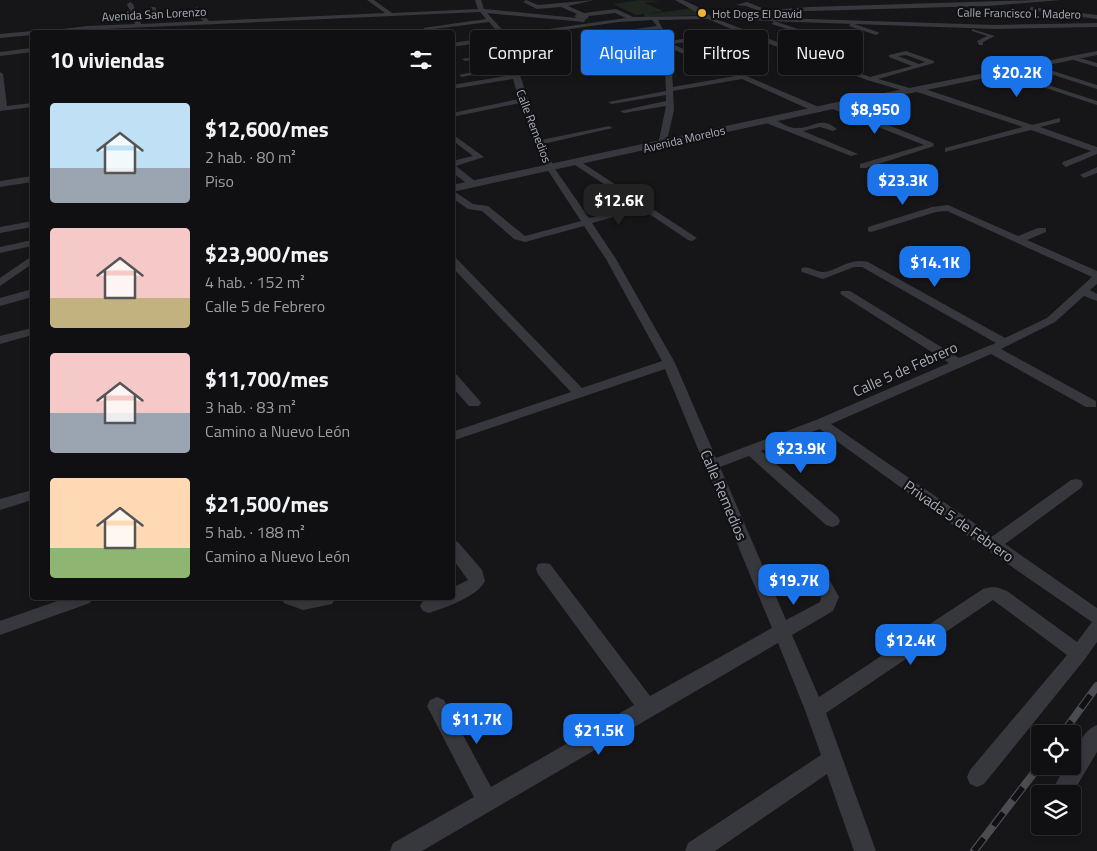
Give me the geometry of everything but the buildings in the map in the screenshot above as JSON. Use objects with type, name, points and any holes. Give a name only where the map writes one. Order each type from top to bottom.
[{"type":"street","points":[[370,0],[392,15]]},
{"type":"street","points":[[479,0],[482,10],[498,29]]},
{"type":"street","points":[[526,2],[537,7],[591,0]]},
{"type":"street","points":[[678,0],[738,30]]},
{"type":"street","points":[[694,7],[700,0]]},
{"type":"street","points":[[827,0],[851,8]]},
{"type":"street","points":[[881,0],[901,6]]},
{"type":"street","points":[[906,0],[926,6]]},
{"type":"street","points":[[951,0],[970,5]]},
{"type":"street","points":[[1001,0],[1016,4]]},
{"type":"street","points":[[1026,0],[1035,2]]},
{"type":"street","points":[[989,6],[1058,0]]},
{"type":"street","points":[[783,3],[799,8]]},
{"type":"street","points":[[130,4],[139,26]]},
{"type":"street","points":[[562,4],[590,19],[612,21]]},
{"type":"street","points":[[739,5],[747,4],[765,11]]},
{"type":"street","points":[[700,11],[970,5],[1097,17]]},
{"type":"street","points":[[382,8],[394,6]]},
{"type":"street","points":[[153,8],[163,25]]},
{"type":"street","points":[[197,8],[207,23]]},
{"type":"street","points":[[830,8],[876,17],[889,22]]},
{"type":"street","name":"Avenida San Lorenzo","points":[[50,30],[64,27],[139,26],[482,10],[591,21],[597,24]]},
{"type":"street","points":[[561,19],[616,11],[632,19]]},
{"type":"street","points":[[159,17],[167,16]]},
{"type":"street","name":"Calle Francisco I. Madero","points":[[612,21],[707,16],[1001,26],[1097,25]]},
{"type":"street","points":[[758,17],[796,30]]},
{"type":"street","points":[[654,18],[661,28]]},
{"type":"street","points":[[1001,26],[1010,18]]},
{"type":"street","points":[[426,28],[490,20]]},
{"type":"street","points":[[834,20],[876,33]]},
{"type":"street","points":[[555,30],[612,21]]},
{"type":"street","points":[[877,21],[907,31]]},
{"type":"street","points":[[956,24],[992,36],[981,40],[979,42],[981,44]]},
{"type":"street","points":[[631,30],[661,28]]},
{"type":"street","points":[[489,30],[498,29]]},
{"type":"street","points":[[0,36],[30,35]]},
{"type":"street","points":[[455,45],[470,42]]},
{"type":"street","points":[[770,42],[778,45]]},
{"type":"street","points":[[674,47],[818,110]]},
{"type":"street","points":[[0,54],[30,50]]},
{"type":"street","points":[[870,79],[918,66],[932,61],[904,53],[890,56],[918,66]]},
{"type":"street","name":"Avenida Morelos","points":[[455,190],[470,185],[551,169],[833,106],[1096,54]]},
{"type":"street","points":[[464,59],[470,58]]},
{"type":"street","points":[[1072,58],[1097,65]]},
{"type":"street","points":[[1031,66],[1097,87]]},
{"type":"street","points":[[1002,72],[1097,103]]},
{"type":"street","points":[[462,75],[470,73]]},
{"type":"street","points":[[0,74],[2,109],[30,105]]},
{"type":"street","points":[[662,144],[669,117],[669,75]]},
{"type":"street","points":[[859,75],[960,102],[1097,150]]},
{"type":"street","points":[[986,75],[1020,87]]},
{"type":"street","points":[[455,86],[516,76]]},
{"type":"street","name":"Calle Remedios","points":[[516,76],[538,143],[551,169],[623,278],[668,363],[780,632],[815,710],[865,851]]},
{"type":"street","points":[[612,102],[742,77]]},
{"type":"street","points":[[623,96],[670,90]]},
{"type":"street","points":[[455,114],[523,100]]},
{"type":"street","points":[[624,111],[670,102]]},
{"type":"street","points":[[833,106],[932,146],[863,166]]},
{"type":"street","points":[[769,120],[854,154]]},
{"type":"street","points":[[948,150],[1057,120]]},
{"type":"street","points":[[796,132],[821,124],[833,128]]},
{"type":"street","points":[[538,143],[609,128]]},
{"type":"street","points":[[455,138],[480,157],[455,165]]},
{"type":"street","points":[[1066,164],[1097,150]]},
{"type":"street","points":[[578,163],[692,238]]},
{"type":"street","points":[[455,169],[470,185]]},
{"type":"street","points":[[1084,175],[1097,170]]},
{"type":"street","points":[[455,176],[470,185]]},
{"type":"street","points":[[0,184],[30,179]]},
{"type":"street","points":[[455,194],[471,207],[485,208],[520,238],[530,238],[644,206]]},
{"type":"street","points":[[871,229],[935,209],[948,208],[1097,276]]},
{"type":"street","points":[[0,230],[30,224]]},
{"type":"street","points":[[1019,239],[1042,230]]},
{"type":"street","points":[[0,250],[30,243]]},
{"type":"street","points":[[0,283],[30,260]]},
{"type":"street","points":[[455,263],[580,394]]},
{"type":"street","points":[[806,270],[826,276],[856,263],[864,264],[1005,343]]},
{"type":"street","name":"Calle 5 de Febrero","points":[[711,464],[821,423],[1005,343],[1050,320],[1097,276]]},
{"type":"street","points":[[1083,291],[1097,298]]},
{"type":"street","points":[[846,293],[959,364]]},
{"type":"street","points":[[0,302],[30,294]]},
{"type":"street","points":[[0,340],[30,332]]},
{"type":"street","points":[[992,349],[1091,404]]},
{"type":"street","points":[[455,436],[668,363]]},
{"type":"street","points":[[455,382],[474,404]]},
{"type":"street","name":"Privada 5 de Febrero","points":[[821,423],[1097,617]]},
{"type":"street","points":[[751,450],[832,521]]},
{"type":"street","points":[[992,545],[1076,484]]},
{"type":"street","points":[[0,505],[30,496]]},
{"type":"street","points":[[455,550],[476,574],[477,581],[473,586],[455,595]]},
{"type":"street","points":[[544,569],[647,708]]},
{"type":"street","points":[[401,851],[827,606],[830,597],[823,584]]},
{"type":"street","points":[[815,710],[989,594],[996,593],[1002,596],[1079,654]]},
{"type":"street","points":[[0,628],[78,600]]},
{"type":"street","points":[[295,600],[303,603],[326,600]]},
{"type":"street","points":[[429,606],[443,600]]},
{"type":"street","points":[[977,777],[1079,654],[1097,628]]},
{"type":"street","points":[[437,706],[487,801]]},
{"type":"street","points":[[1065,785],[1097,734]]},
{"type":"street","points":[[696,851],[833,758]]},
{"type":"shaded area","points":[[639,0],[661,1],[645,3],[663,11],[649,14],[693,8],[700,15],[645,17],[644,14],[636,15],[613,4]]},
{"type":"railway","points":[[1069,725],[1097,686]]},
{"type":"railway","points":[[974,851],[1032,775]]},
{"type":"place","name":"Hot Dogs El David","points":[[702,13]]}]
